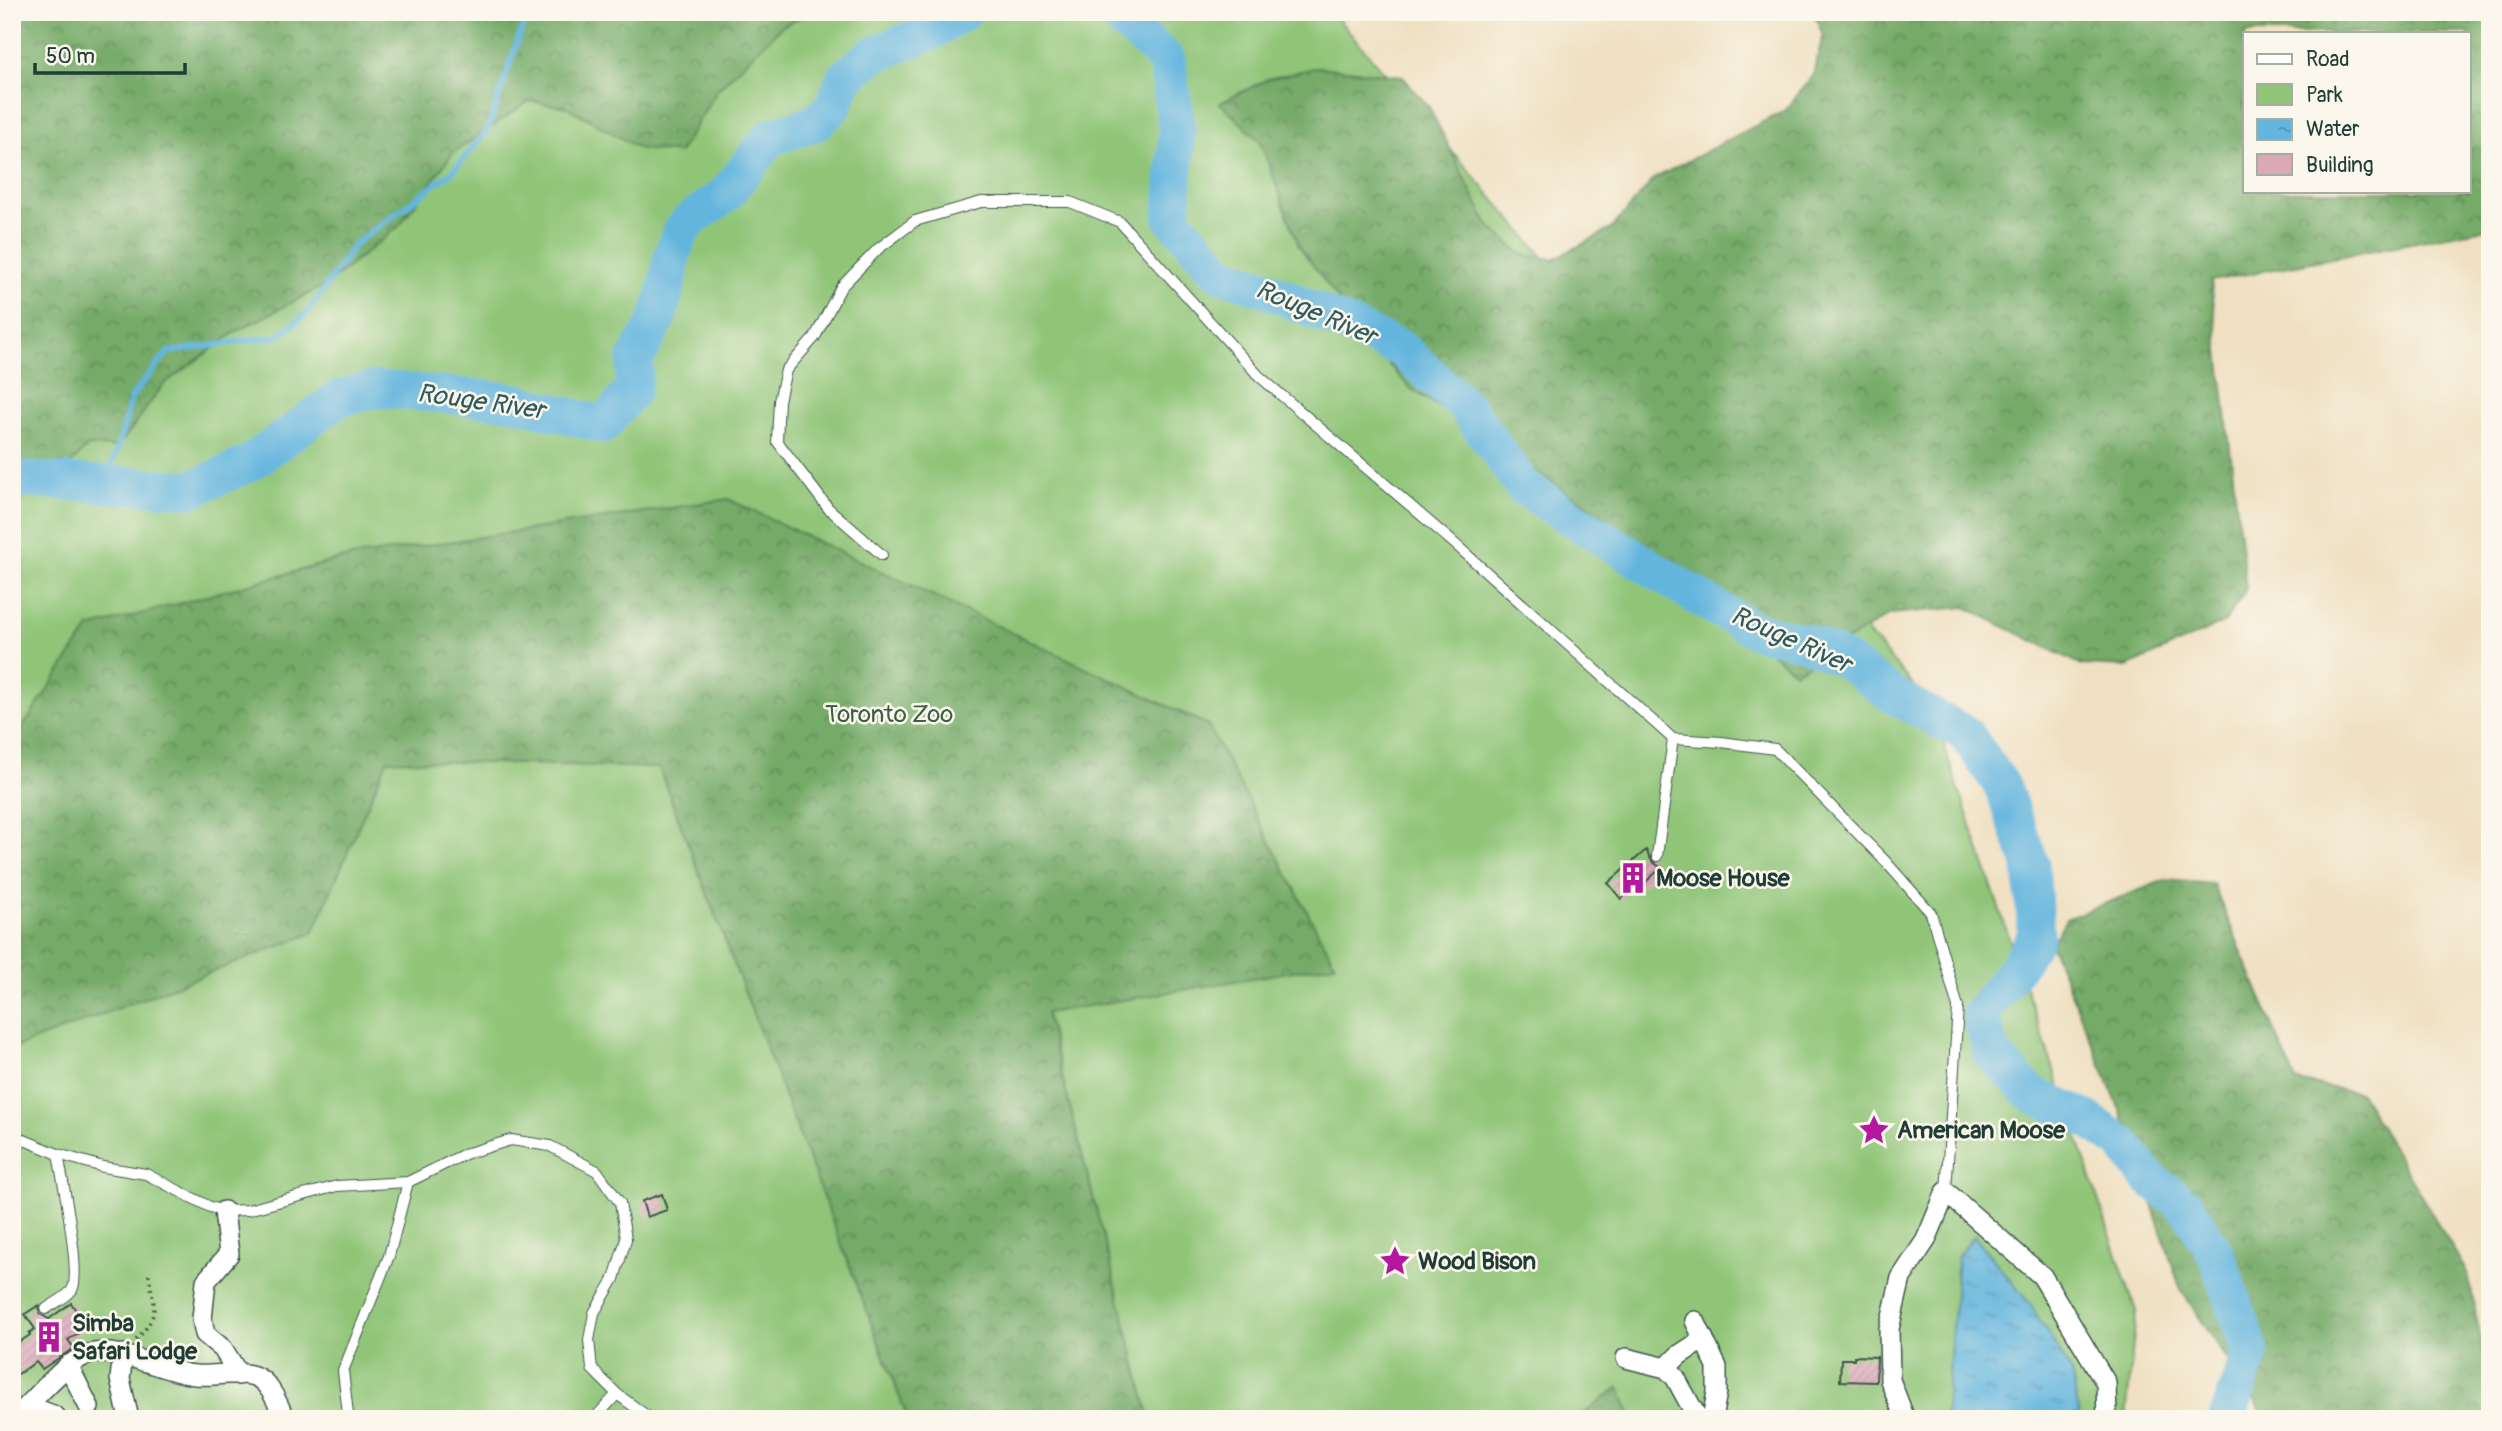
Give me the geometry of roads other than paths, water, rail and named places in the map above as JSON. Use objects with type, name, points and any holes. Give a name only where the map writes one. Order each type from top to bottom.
[{"type":"street","points":[[1905,1419],[1890,1380],[1889,1329],[1901,1278],[1926,1240],[1946,1192],[2042,1276],[2106,1383],[2107,1419]]},
{"type":"street","points":[[225,1211],[229,1254],[206,1281],[202,1319],[205,1334],[223,1349],[239,1375]]},
{"type":"street","points":[[1695,1321],[1717,1367],[1717,1392],[1712,1419]]},
{"type":"street","points":[[1666,1368],[1679,1354],[1704,1339]]},
{"type":"street","points":[[21,1412],[68,1365],[88,1354],[123,1354],[160,1368],[196,1375],[255,1376],[265,1382],[285,1419]]},
{"type":"street","points":[[123,1354],[120,1379],[129,1419]]},
{"type":"street","points":[[1626,1358],[1666,1368],[1675,1377],[1698,1419]]},
{"type":"street","points":[[68,1365],[89,1407]]},
{"type":"street","points":[[21,1412],[57,1419]]},
{"type":"lane","points":[[882,555],[828,509],[777,441],[779,401],[786,369],[816,337],[841,287],[877,249],[915,221],[981,202],[1070,202],[1119,222],[1259,376],[1455,544],[1673,739],[1775,749],[1886,862],[1931,913],[1958,1007],[1946,1192]]},
{"type":"lane","points":[[1657,856],[1673,739]]},
{"type":"lane","points":[[12,1135],[58,1154],[103,1167],[146,1174],[210,1207],[225,1211],[248,1210],[337,1186],[408,1182],[466,1154],[511,1140],[551,1146],[597,1171],[620,1203],[626,1240],[614,1279],[593,1313],[589,1340],[592,1369],[617,1394],[651,1419]]},
{"type":"lane","points":[[46,1309],[71,1291],[76,1279],[73,1242],[58,1154]]},
{"type":"lane","points":[[351,1419],[348,1414],[343,1371],[389,1256],[408,1182]]},
{"type":"lane","points":[[594,1419],[617,1394]]},
{"type":"water","points":[[1974,1236],[2030,1304],[2071,1371],[2080,1419],[1945,1419],[1958,1255]]},
{"type":"waterway","points":[[105,483],[132,396],[168,352],[279,336],[308,312],[355,244],[453,171],[488,130],[522,27],[544,12]]},
{"type":"waterway","name":"Rouge River","points":[[12,479],[192,489],[250,463],[338,399],[376,389],[512,401],[604,425],[633,389],[636,358],[657,320],[668,282],[672,255],[680,233],[689,221],[725,195],[771,137],[815,123],[833,107],[844,79],[871,56],[933,31],[964,12]]},
{"type":"waterway","name":"Rouge River","points":[[1113,12],[1167,60],[1177,131],[1172,218],[1221,274],[1264,288],[1401,349],[1467,408],[1524,488],[1699,598],[1757,631],[1808,643],[1848,662],[1894,696],[1966,734],[2002,786],[2031,864],[2036,937],[1980,1014],[1992,1054],[2033,1095],[2087,1119],[2122,1143],[2149,1178],[2188,1208],[2218,1258],[2251,1352],[2227,1419]]},
{"type":"place","name":"Moose House","points":[[1633,878]]},
{"type":"place","name":"American Moose","points":[[1874,1130]]},
{"type":"place","name":"Wood Bison","points":[[1395,1261]]},
{"type":"place","name":"Simba Safari Lodge","points":[[49,1337]]},
{"type":"park label","name":"Toronto Zoo","points":[[889,714]]}]
